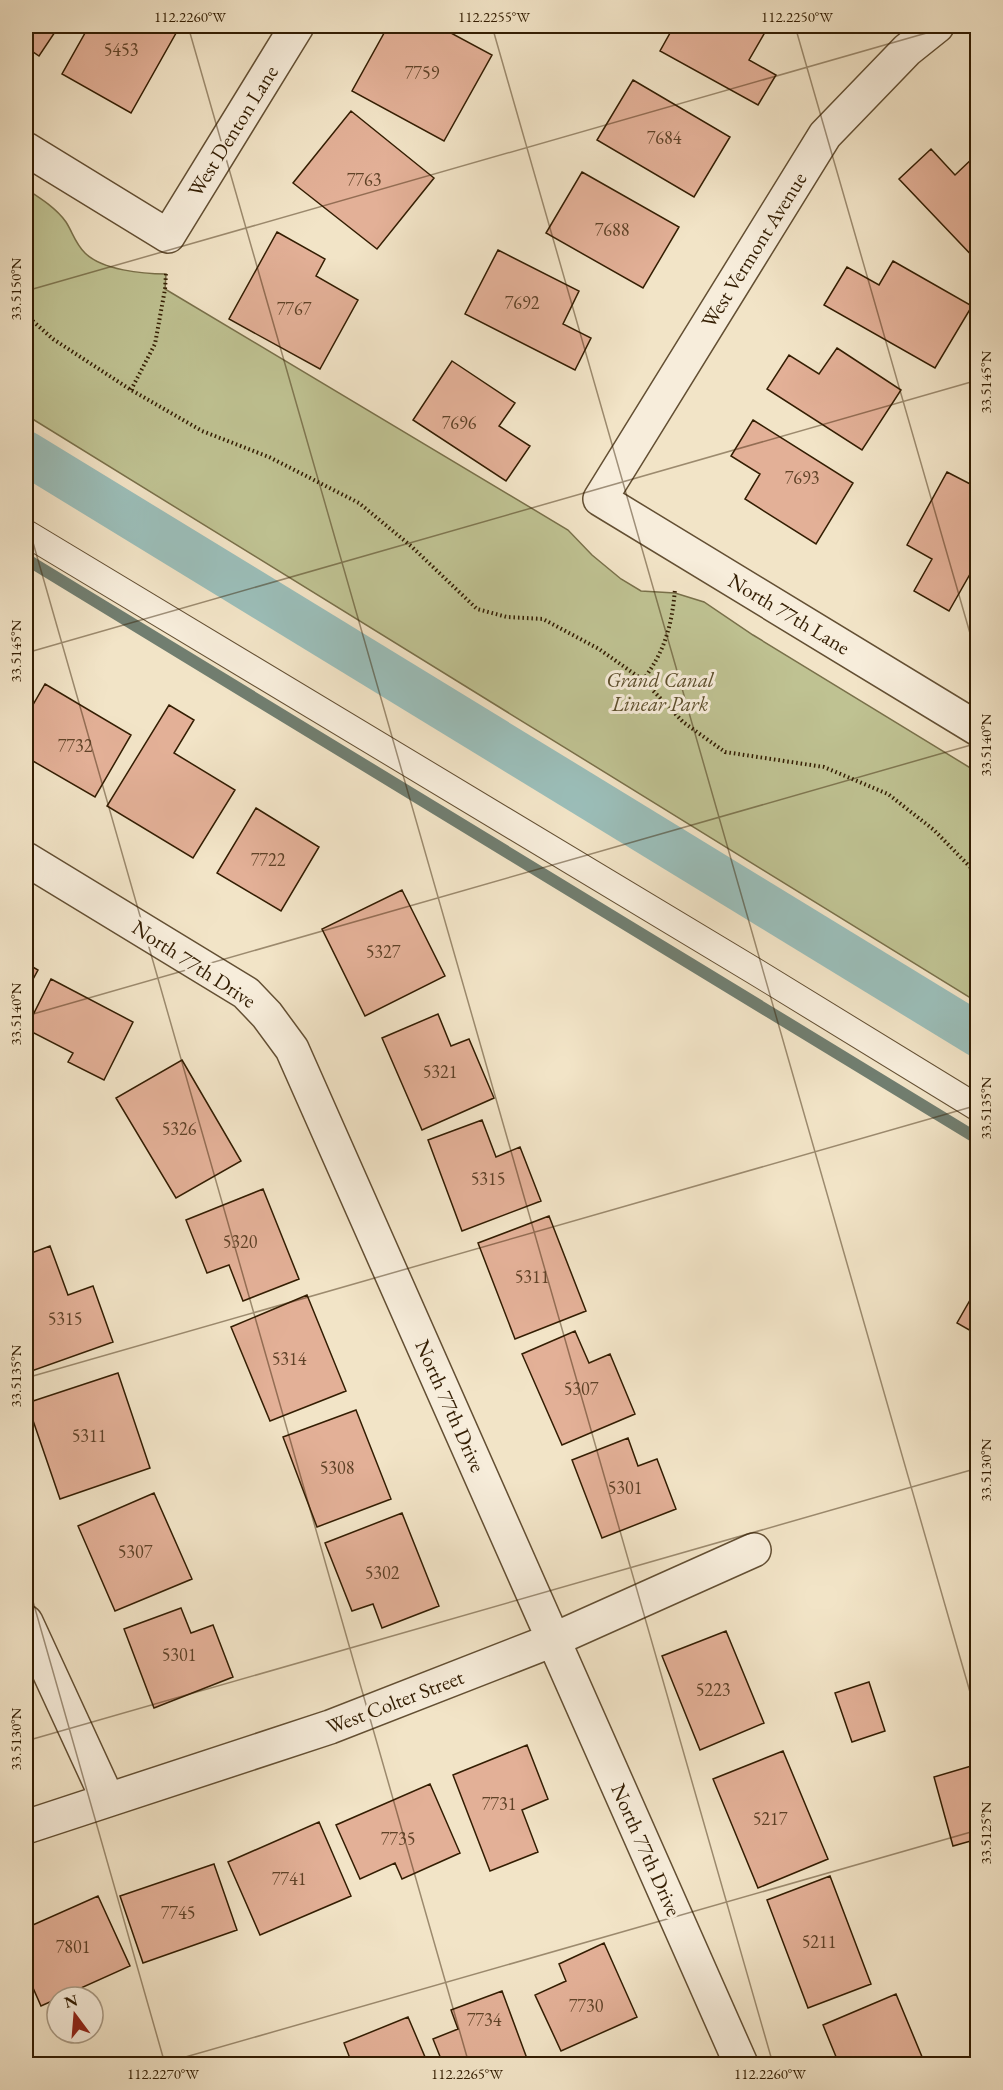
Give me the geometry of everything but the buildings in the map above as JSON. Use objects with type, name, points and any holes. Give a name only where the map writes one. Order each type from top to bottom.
[{"type":"street","name":"West Denton Lane","points":[[168,236],[297,26]]},
{"type":"street","name":"West Vermont Avenue","points":[[600,499],[825,135],[907,50],[937,26]]},
{"type":"street","points":[[26,149],[168,236]]},
{"type":"street","name":"North 77th Lane","points":[[600,499],[978,729]]},
{"type":"street","name":"North 77th Drive","points":[[26,859],[246,993],[267,1015],[292,1049],[741,2064]]},
{"type":"street","name":"West Colter Street","points":[[26,1827],[330,1727],[553,1640],[754,1550]]},
{"type":"street","points":[[26,1622],[108,1800]]},
{"type":"lane","points":[[26,533],[735,959],[978,1108]]},
{"type":"path","points":[[132,390],[155,344],[165,289],[168,236]]},
{"type":"path","points":[[26,315],[53,339],[201,431],[269,458],[359,503],[411,546],[477,609],[507,617],[543,619],[598,648],[643,680],[683,722],[725,752],[824,767],[888,794],[934,830],[978,875]]},
{"type":"path","points":[[643,680],[657,661],[667,638],[674,606],[679,547]]},
{"type":"green space","name":"Grand Canal Linear Park","points":[[26,189],[58,212],[76,242],[92,259],[123,270],[166,274],[165,289],[568,530],[592,555],[621,579],[641,591],[675,593],[704,602],[753,635],[977,772],[977,1002],[26,415]]},
{"type":"waterway","points":[[26,453],[978,1035]]},
{"type":"waterway","points":[[26,559],[978,1139]]}]
